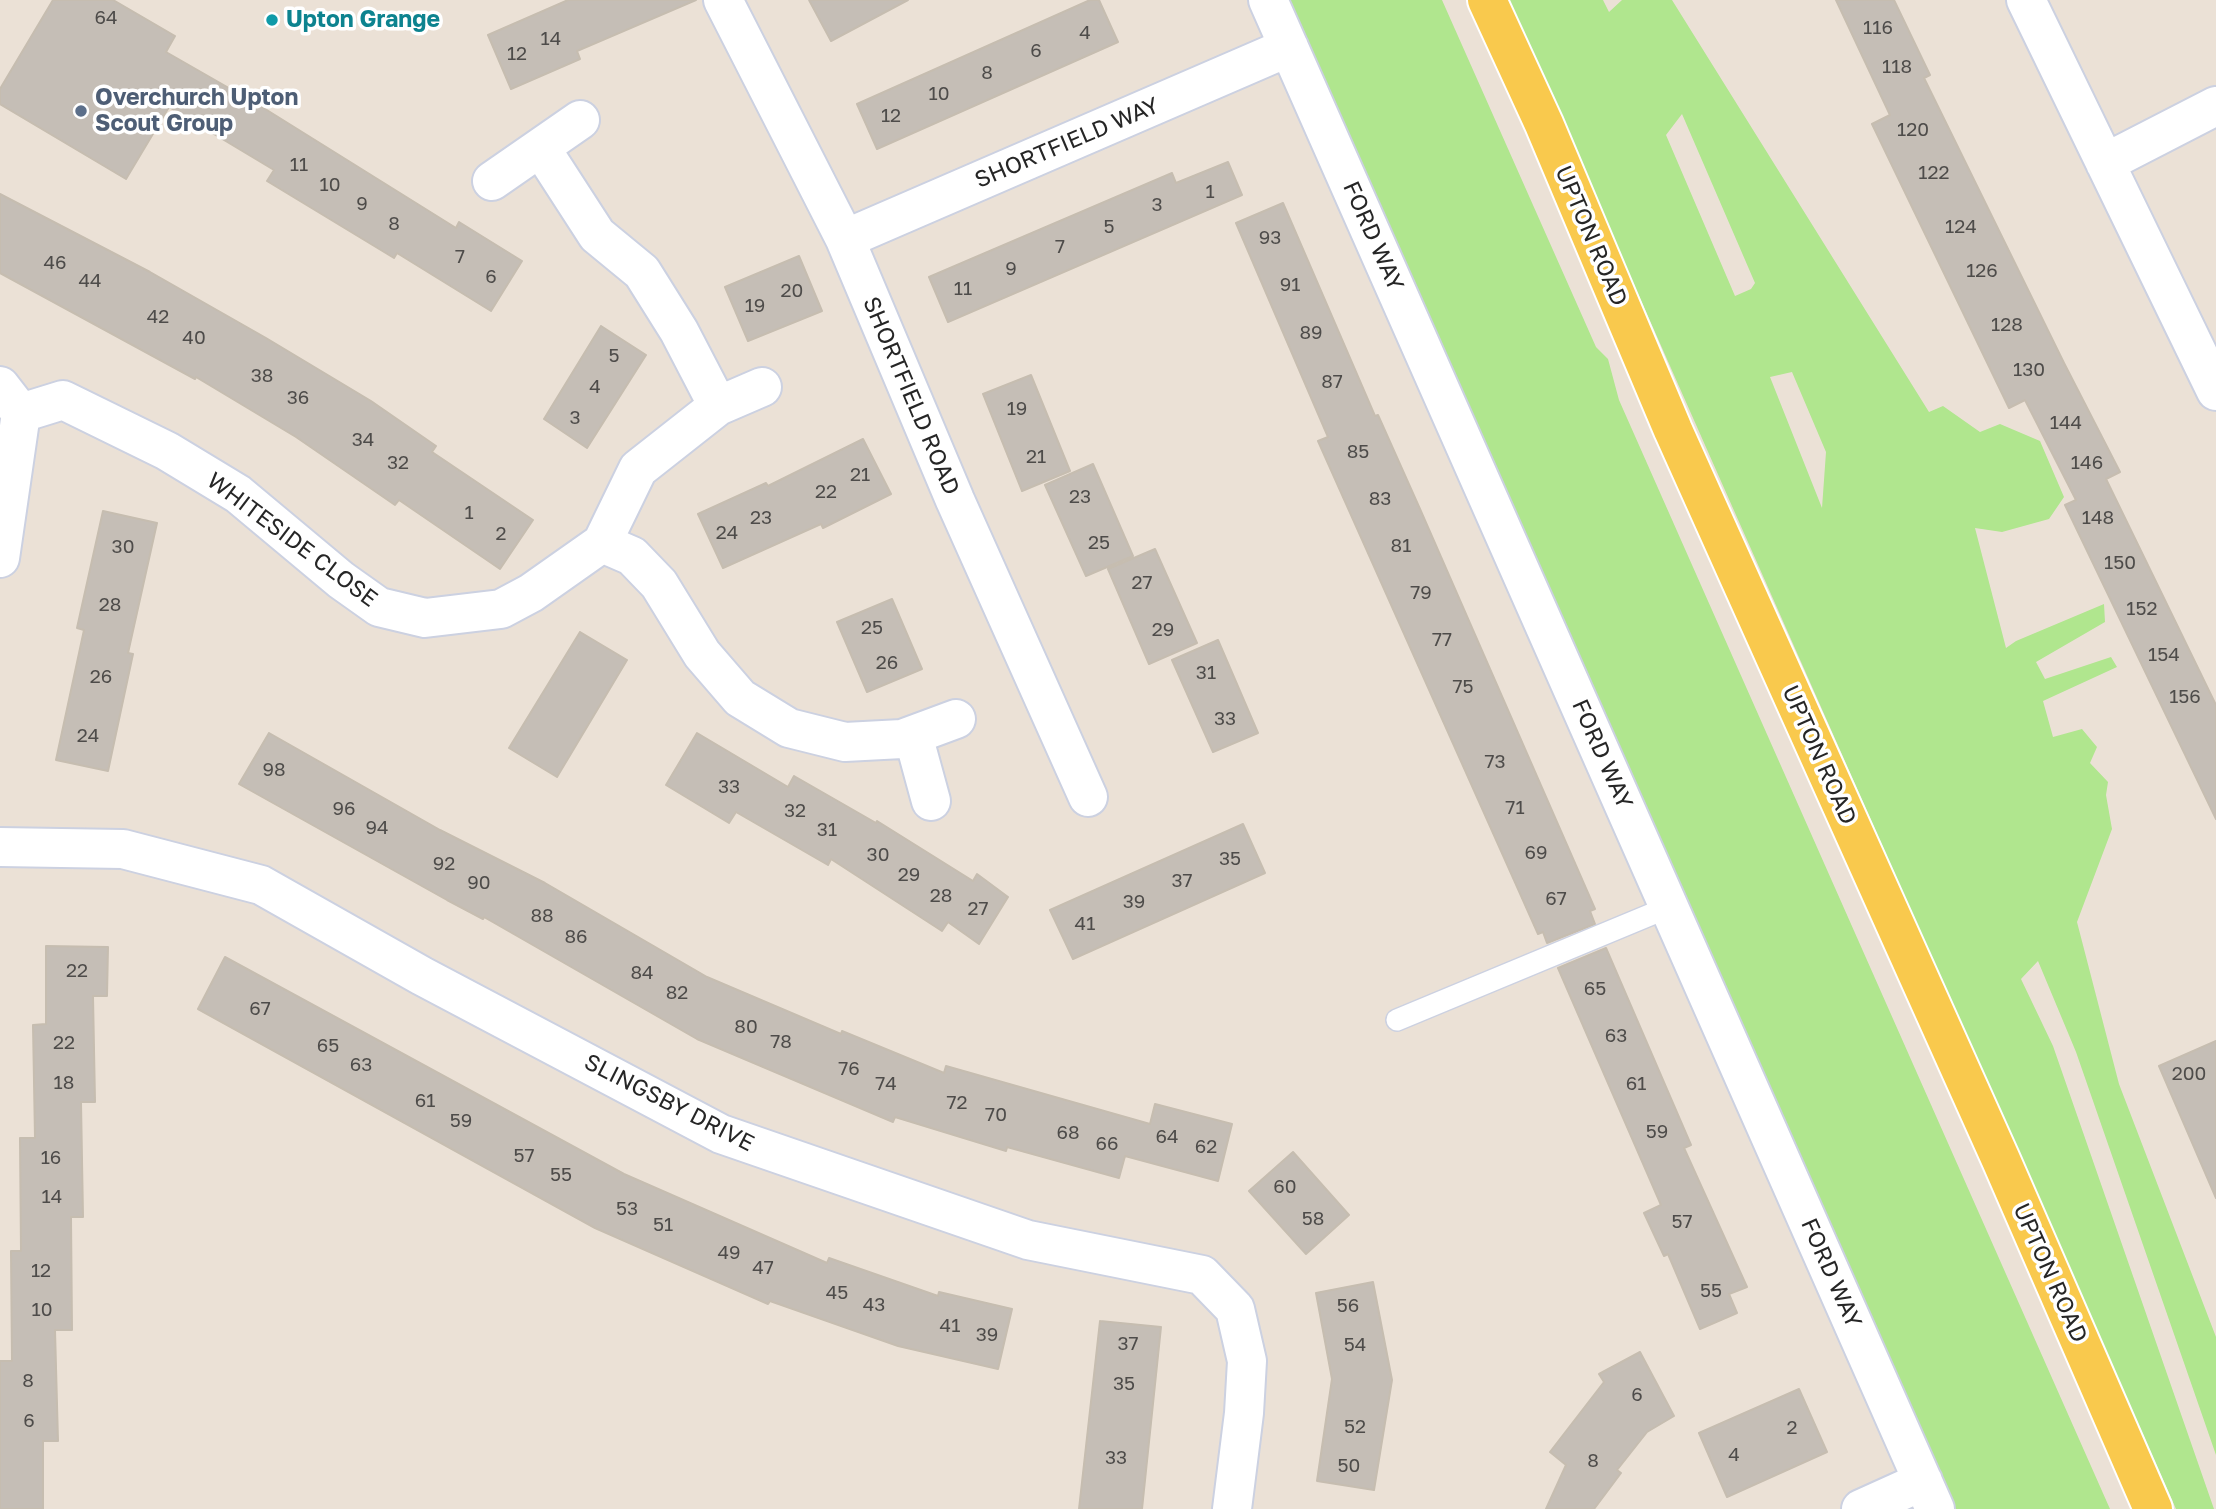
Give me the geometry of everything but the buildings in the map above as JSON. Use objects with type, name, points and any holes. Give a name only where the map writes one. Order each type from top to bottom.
[{"type":"main road","name":"UPTON ROAD","points":[[1487,0],[1544,124],[1673,430],[1995,1148],[2153,1509]]},
{"type":"street","name":"SHORTFIELD ROAD","points":[[723,0],[845,239],[955,500],[1088,797]]},
{"type":"street","name":"FORD WAY","points":[[1268,0],[1929,1495]]},
{"type":"street","points":[[2026,0],[2216,391]]},
{"type":"street","name":"SHORTFIELD WAY","points":[[845,239],[1289,47]]},
{"type":"street","points":[[2105,163],[2216,106]]},
{"type":"street","points":[[492,181],[542,150],[580,120]]},
{"type":"street","points":[[542,150],[597,235],[642,272],[679,331],[718,406]]},
{"type":"street","name":"WHITESIDE CLOSE","points":[[11,400],[63,400],[167,451],[238,494],[341,580],[379,607],[425,618],[502,609],[531,593],[602,543],[638,469],[718,406],[762,387]]},
{"type":"street","points":[[0,558],[11,400]]},
{"type":"street","points":[[602,543],[632,556],[659,584],[702,654],[740,698],[789,728],[845,742],[902,739],[956,719]]},
{"type":"street","points":[[913,735],[931,802]]},
{"type":"street","name":"SLINGSBY DRIVE","points":[[0,847],[123,849],[261,885],[422,976],[722,1134],[1028,1240],[1202,1275],[1235,1309],[1247,1361],[1233,1509]]},
{"type":"street","points":[[1861,1509],[1929,1495]]},
{"type":"lane","points":[[1397,1020],[1669,907]]},
{"type":"green space","points":[[1281,0],[1442,0],[1596,347],[1608,359],[1619,400],[2110,1509],[1949,1509]]},
{"type":"green space","points":[[1508,0],[1603,0],[1609,12],[1622,0],[1672,0],[1929,412],[1943,406],[1980,432],[2000,424],[2040,441],[2064,497],[2049,519],[2002,532],[1975,528],[2006,648],[2016,641],[2104,604],[2105,622],[2036,662],[2045,679],[2111,657],[2117,667],[2043,701],[2053,737],[2082,729],[2097,747],[2090,763],[2108,782],[2106,795],[2112,829],[2077,922],[2119,1084],[2216,1337],[2216,1455],[2076,1052],[2038,961],[2021,979],[2053,1046],[2214,1509],[2176,1509]],"holes":[[[1682,114],[1755,283],[1751,289],[1735,296],[1666,135]],[[1792,372],[1826,452],[1822,508],[1770,377]]]},
{"type":"place","name":"Upton Grange","points":[[272,20]]},
{"type":"place","name":"Overchurch Upton Scout Group","points":[[81,111]]}]
